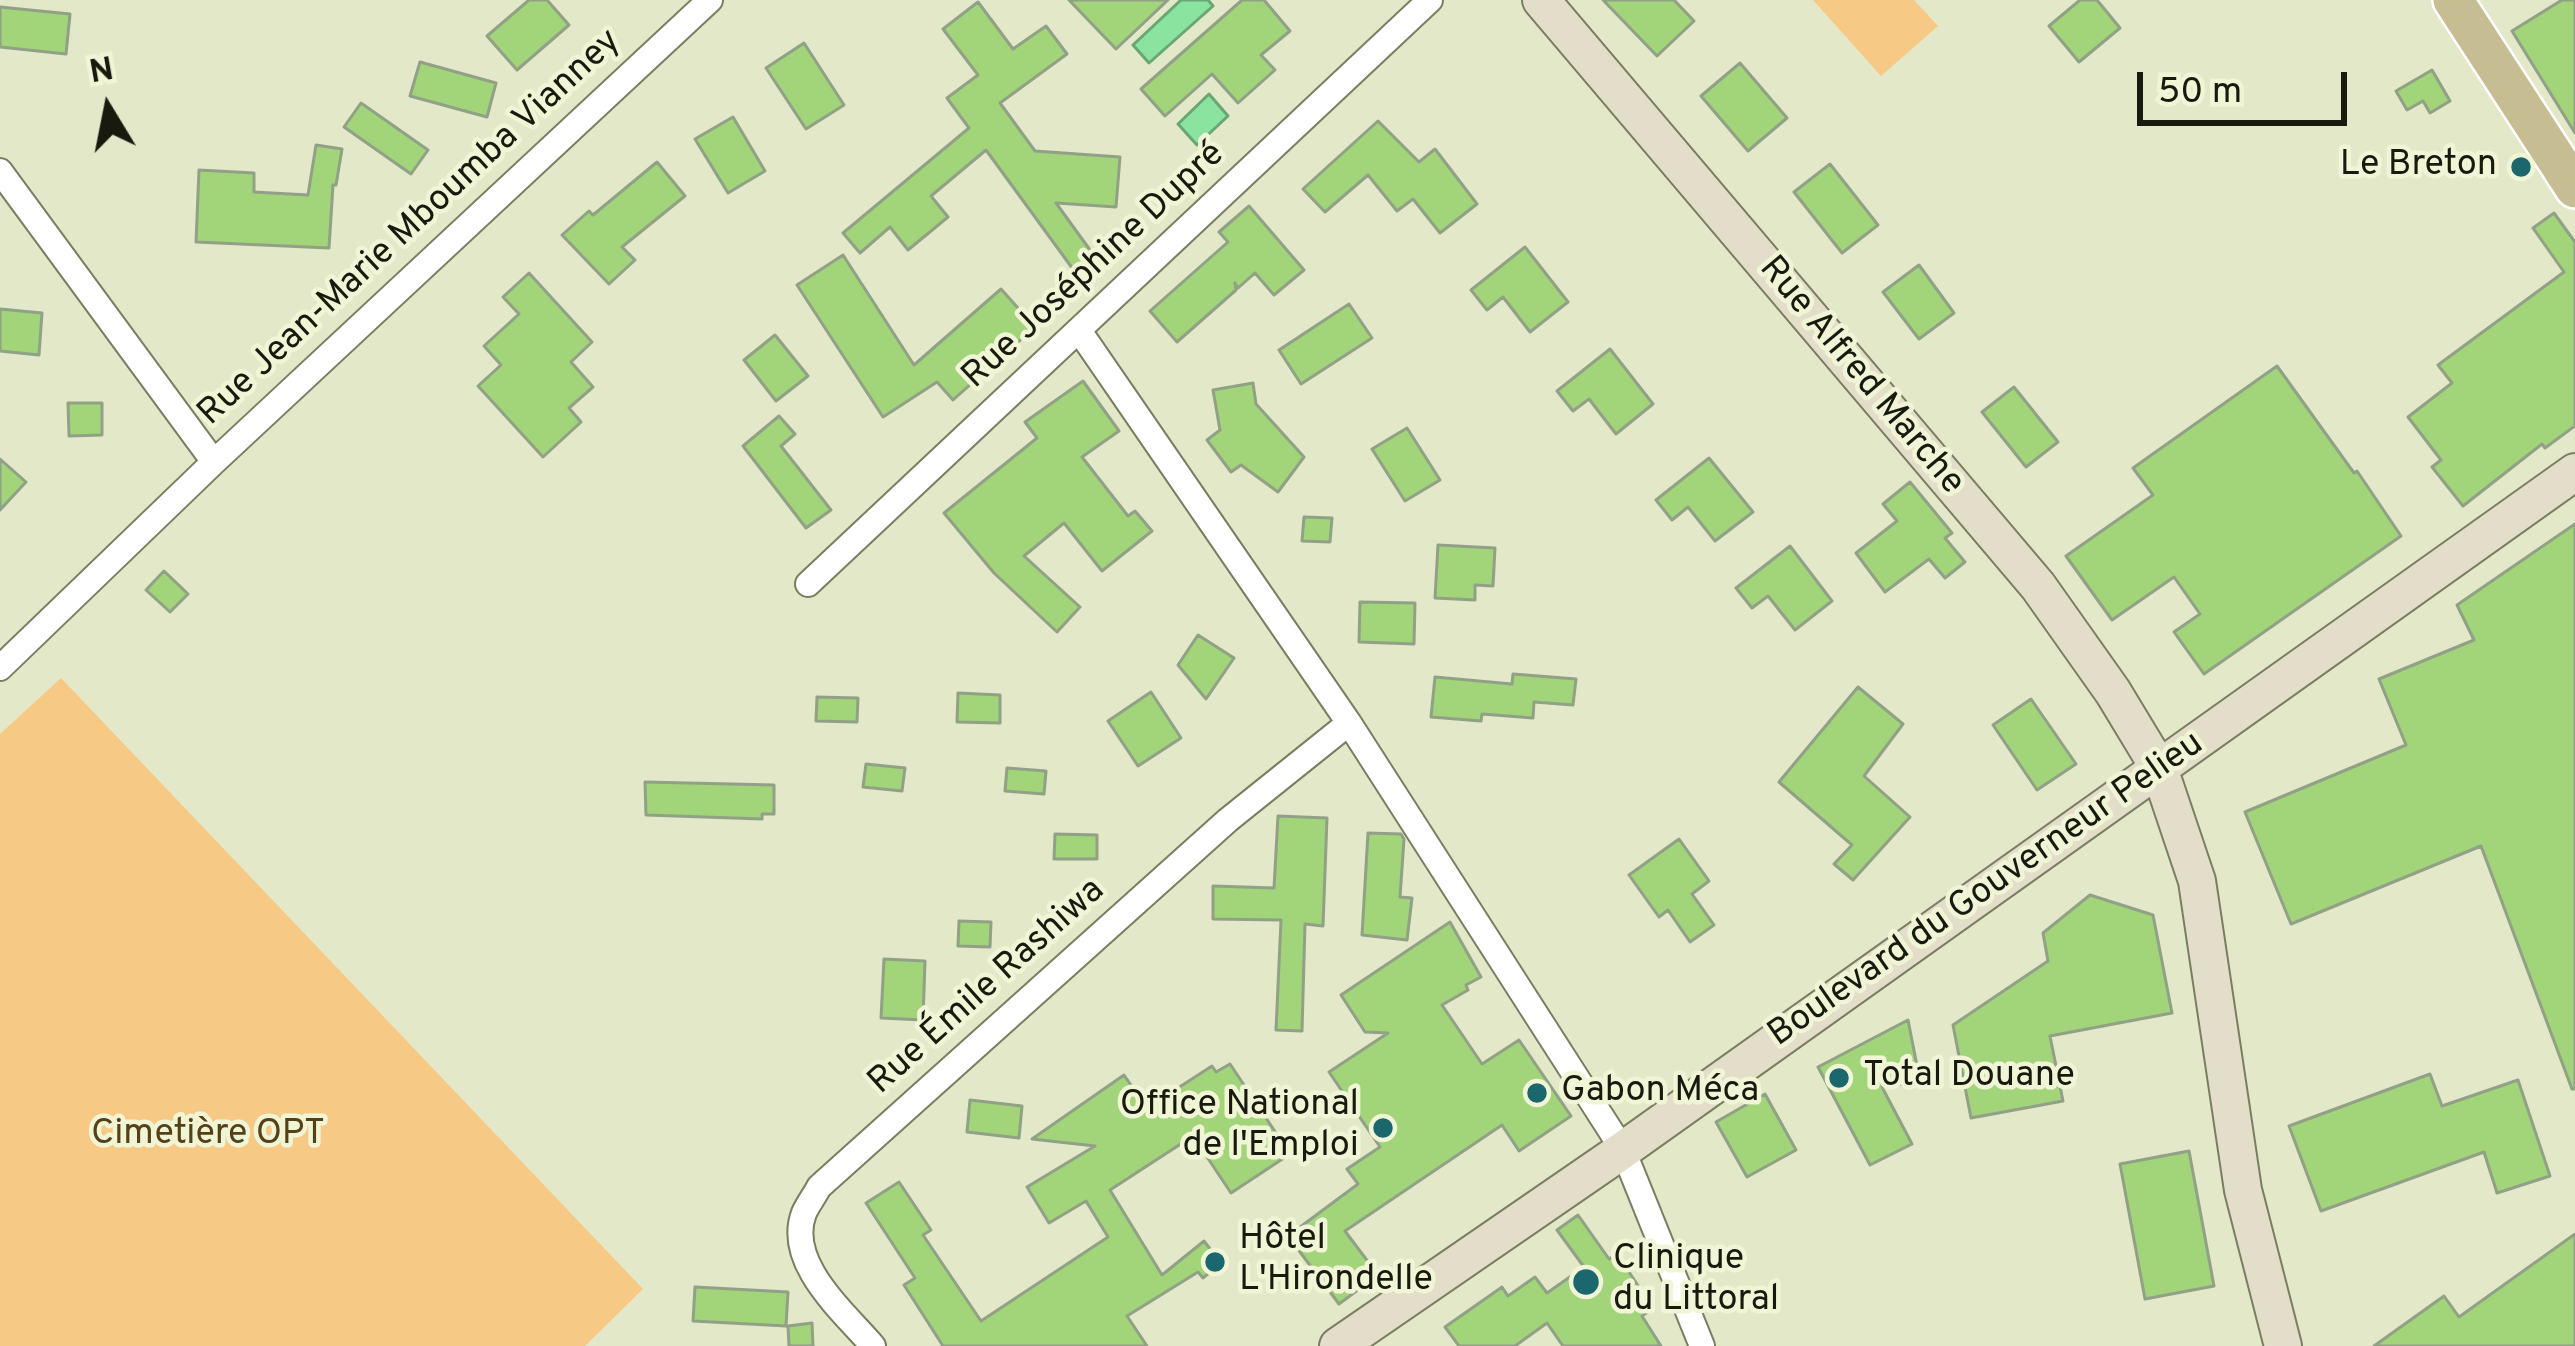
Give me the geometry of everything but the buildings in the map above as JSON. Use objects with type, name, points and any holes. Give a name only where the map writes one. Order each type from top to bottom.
[{"type":"main road","points":[[2453,0],[2575,188]]},
{"type":"street","name":"Rue Jean-Marie Mboumba Vianney","points":[[0,668],[710,0]]},
{"type":"street","name":"Rue Joséphine Dupré","points":[[808,584],[1430,0]]},
{"type":"street","name":"Rue Alfred Marche","points":[[1541,0],[2038,586],[2113,692],[2159,769],[2197,881],[2243,1190],[2283,1346]]},
{"type":"street","points":[[0,170],[214,463]]},
{"type":"street","points":[[1080,332],[1349,723],[1623,1150],[1702,1346]]},
{"type":"street","name":"Boulevard du Gouverneur Pelieu","points":[[1338,1346],[1623,1150],[2575,472]]},
{"type":"street","name":"Rue Émile Rashiwa","points":[[872,1346],[812,1274],[802,1245],[803,1215],[819,1187],[1228,820],[1349,723]]},
{"type":"green space","points":[[1813,0],[1914,0],[1938,26],[1881,76]]},
{"type":"green space","name":"Cimetière OPT","points":[[61,678],[643,1289],[585,1346],[0,1346],[0,734]]},
{"type":"shaded area","points":[[1181,0],[1208,0],[1213,6],[1149,63],[1133,45]]},
{"type":"shaded area","points":[[1209,94],[1228,116],[1197,145],[1178,124]]},
{"type":"place","name":"Le Breton","points":[[2521,167]]},
{"type":"place","name":"Total Douane","points":[[1839,1078]]},
{"type":"place","name":"Gabon Méca","points":[[1537,1093]]},
{"type":"place","name":"Office National de l'Emploi","points":[[1383,1128]]},
{"type":"place","name":"Hôtel L'Hirondelle","points":[[1215,1262]]},
{"type":"place","name":"Clinique du Littoral","points":[[1586,1282]]}]
